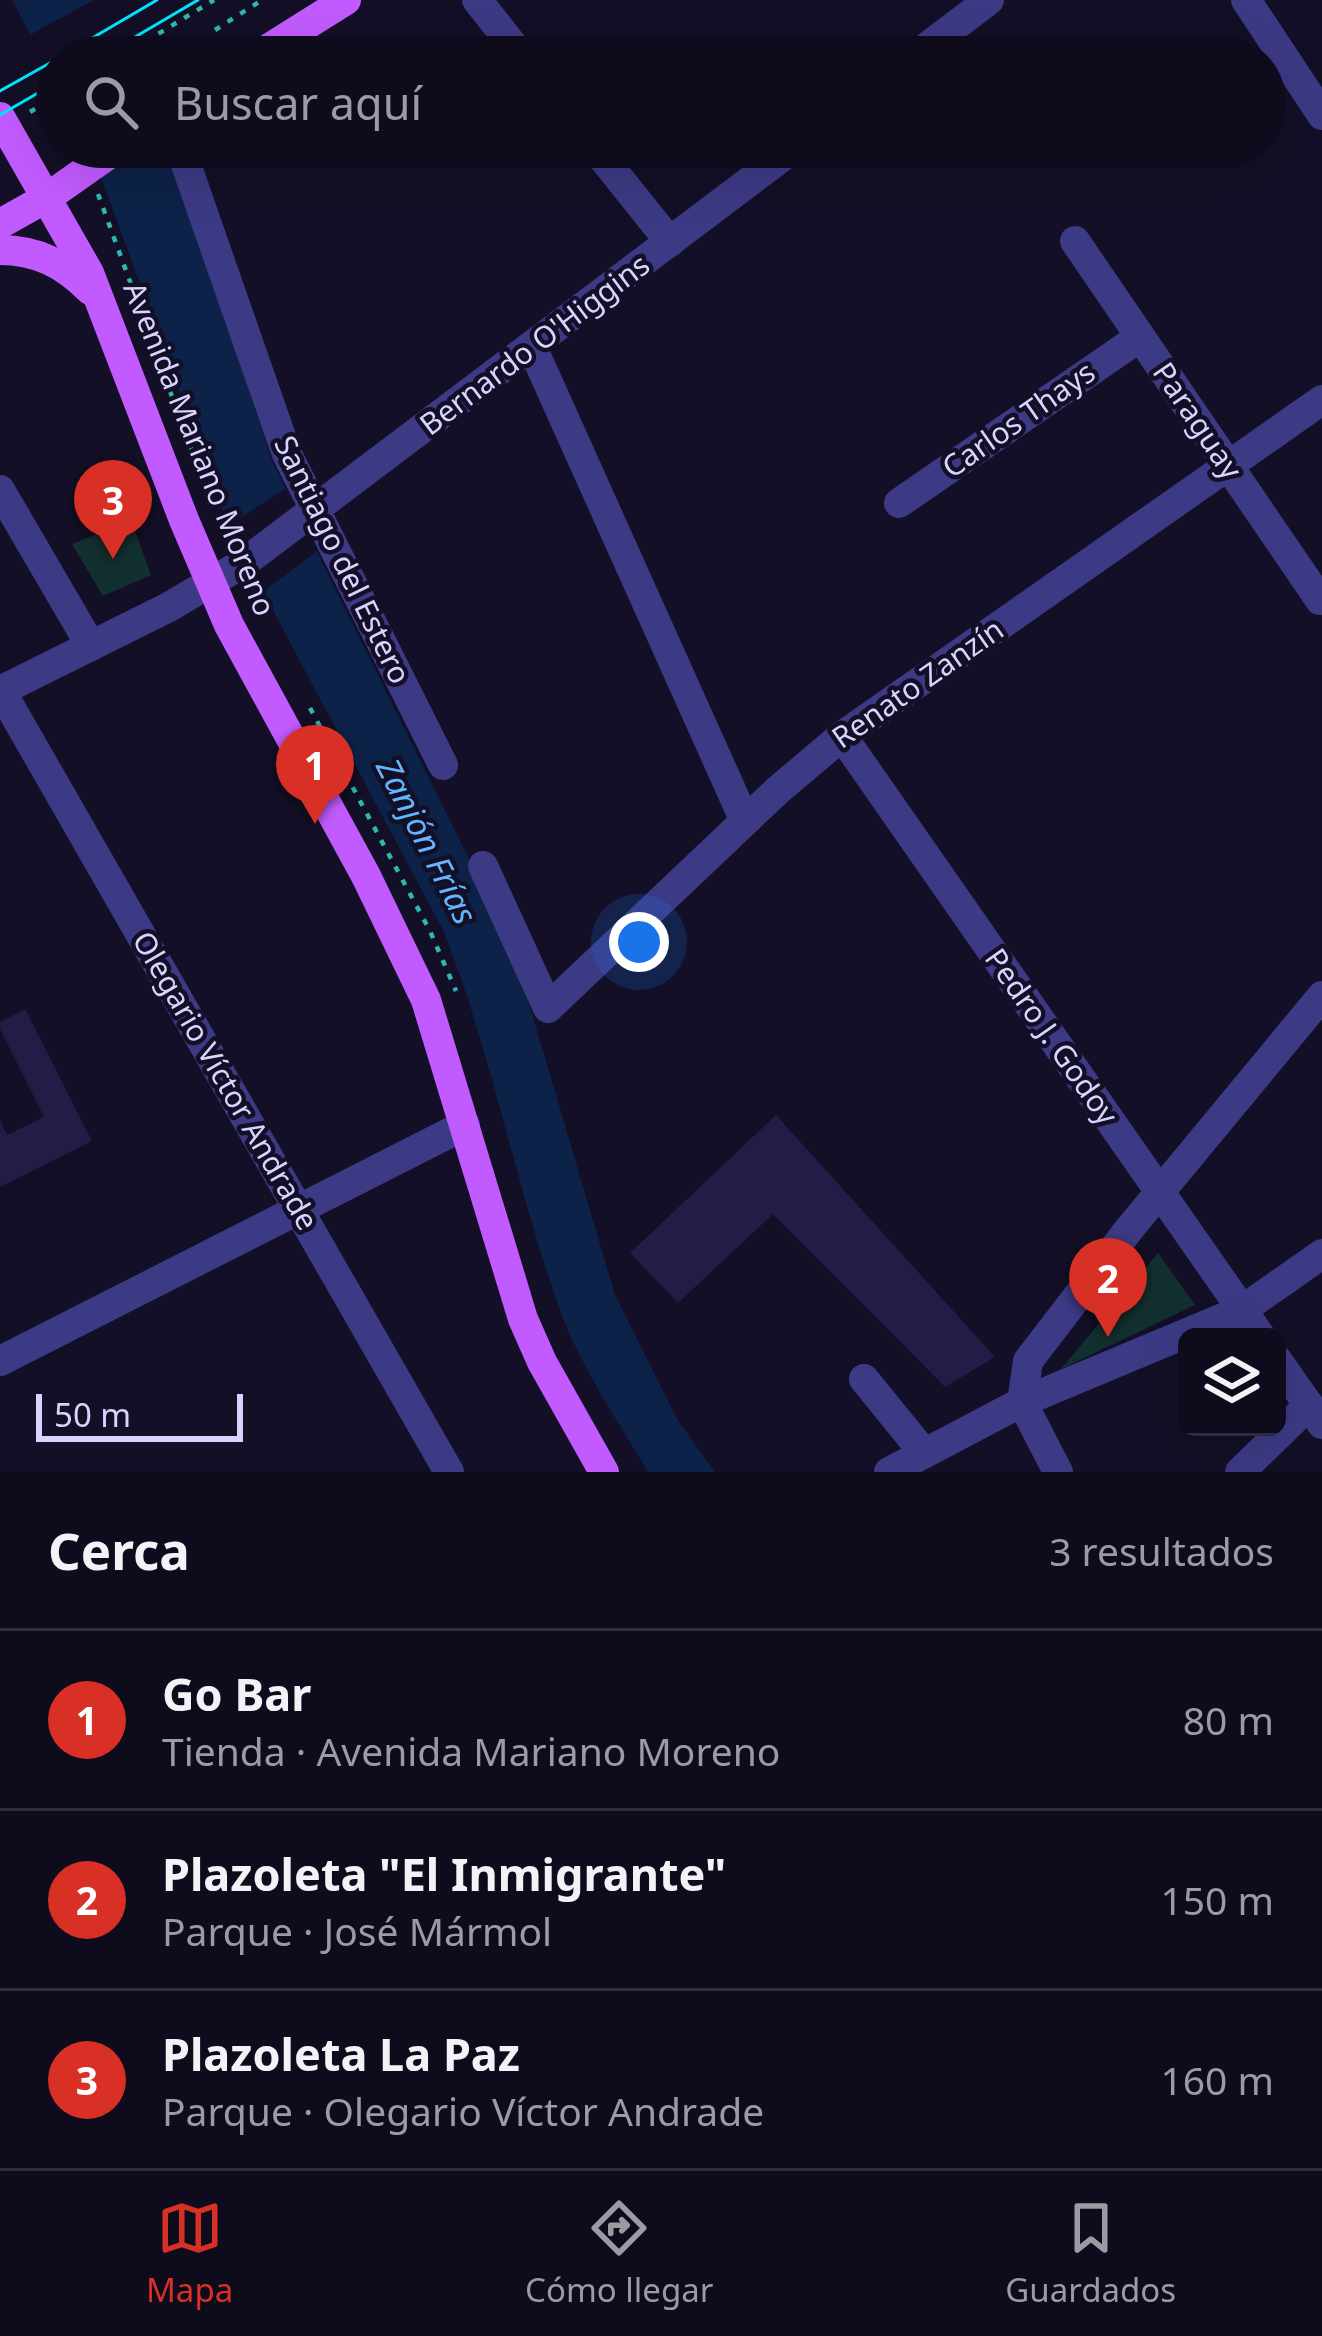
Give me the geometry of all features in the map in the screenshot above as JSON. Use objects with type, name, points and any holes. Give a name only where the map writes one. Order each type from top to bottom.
[{"type":"main road","points":[[289,36],[346,0]]},
{"type":"main road","name":"Avenida Mariano Moreno","points":[[0,117],[48,197],[101,302],[210,584],[398,938],[426,1000],[523,1319],[604,1472]]},
{"type":"main road","points":[[0,224],[89,168]]},
{"type":"main road","points":[[0,250],[31,252],[57,262],[101,302]]},
{"type":"street","points":[[477,0],[505,36]]},
{"type":"street","points":[[942,36],[989,0]]},
{"type":"street","points":[[1246,0],[1270,36]]},
{"type":"street","points":[[1286,61],[1322,116]]},
{"type":"street","name":"Santiago del Estero","points":[[188,168],[308,518],[443,765]]},
{"type":"street","points":[[611,168],[670,242]]},
{"type":"street","name":"Bernardo O'Higgins","points":[[1,691],[245,562],[767,168]]},
{"type":"street","name":"Paraguay","points":[[1075,241],[1320,600]]},
{"type":"street","name":"Carlos Thays","points":[[898,503],[1140,337]]},
{"type":"street","points":[[532,347],[745,821]]},
{"type":"street","name":"Renato Zanzín","points":[[483,866],[548,1009],[745,821],[842,736],[1322,400]]},
{"type":"street","points":[[0,490],[91,646]]},
{"type":"street","name":"Olegario Víctor Andrade","points":[[1,691],[449,1472]]},
{"type":"street","name":"Pedro J. Godoy","points":[[842,736],[1255,1328]]},
{"type":"street","points":[[1058,1472],[1022,1402],[1028,1361],[1322,996]]},
{"type":"street","points":[[0,1361],[465,1125]]},
{"type":"street","points":[[889,1472],[1022,1402],[1242,1310],[1322,1254]]},
{"type":"street","points":[[1240,1472],[1315,1414],[1286,1373]]},
{"type":"street","points":[[864,1379],[924,1453]]},
{"type":"path","points":[[155,36],[214,0]]},
{"type":"path","points":[[215,31],[262,0]]},
{"type":"green space","points":[[131,520],[151,575],[103,596],[72,544]]},
{"type":"green space","points":[[1158,1253],[1195,1305],[1061,1369]]},
{"type":"water","points":[[12,0],[94,0],[114,36],[36,36],[36,45]]},
{"type":"water","name":"Zanjón Frías","points":[[98,168],[175,168],[273,463],[478,877],[528,1000],[615,1295],[677,1419],[715,1472],[648,1472],[578,1352],[544,1263],[476,1024],[443,930],[228,526]]},
{"type":"pier","points":[[94,0],[114,36],[36,36],[36,46],[30,35]]},
{"type":"pier","points":[[285,489],[317,551],[262,593],[228,526]]},
{"type":"building","points":[[25,1009],[92,1141],[0,1187],[0,1120],[7,1135],[44,1117],[0,1029],[0,1022]]},
{"type":"building","points":[[776,1115],[995,1357],[945,1387],[773,1214],[678,1303],[630,1253]]},
{"type":"tram line","points":[[96,36],[157,0]]},
{"type":"tram line","points":[[137,36],[198,0]]},
{"type":"tram line","points":[[0,91],[36,71]]},
{"type":"tram line","points":[[0,115],[36,94]]},
{"type":"place","name":"Plazoleta La Paz","points":[[113,559]]},
{"type":"place","name":"Go Bar","points":[[315,824]]},
{"type":"place","name":"Plazoleta \"El Inmigrante\"","points":[[1108,1337]]}]
